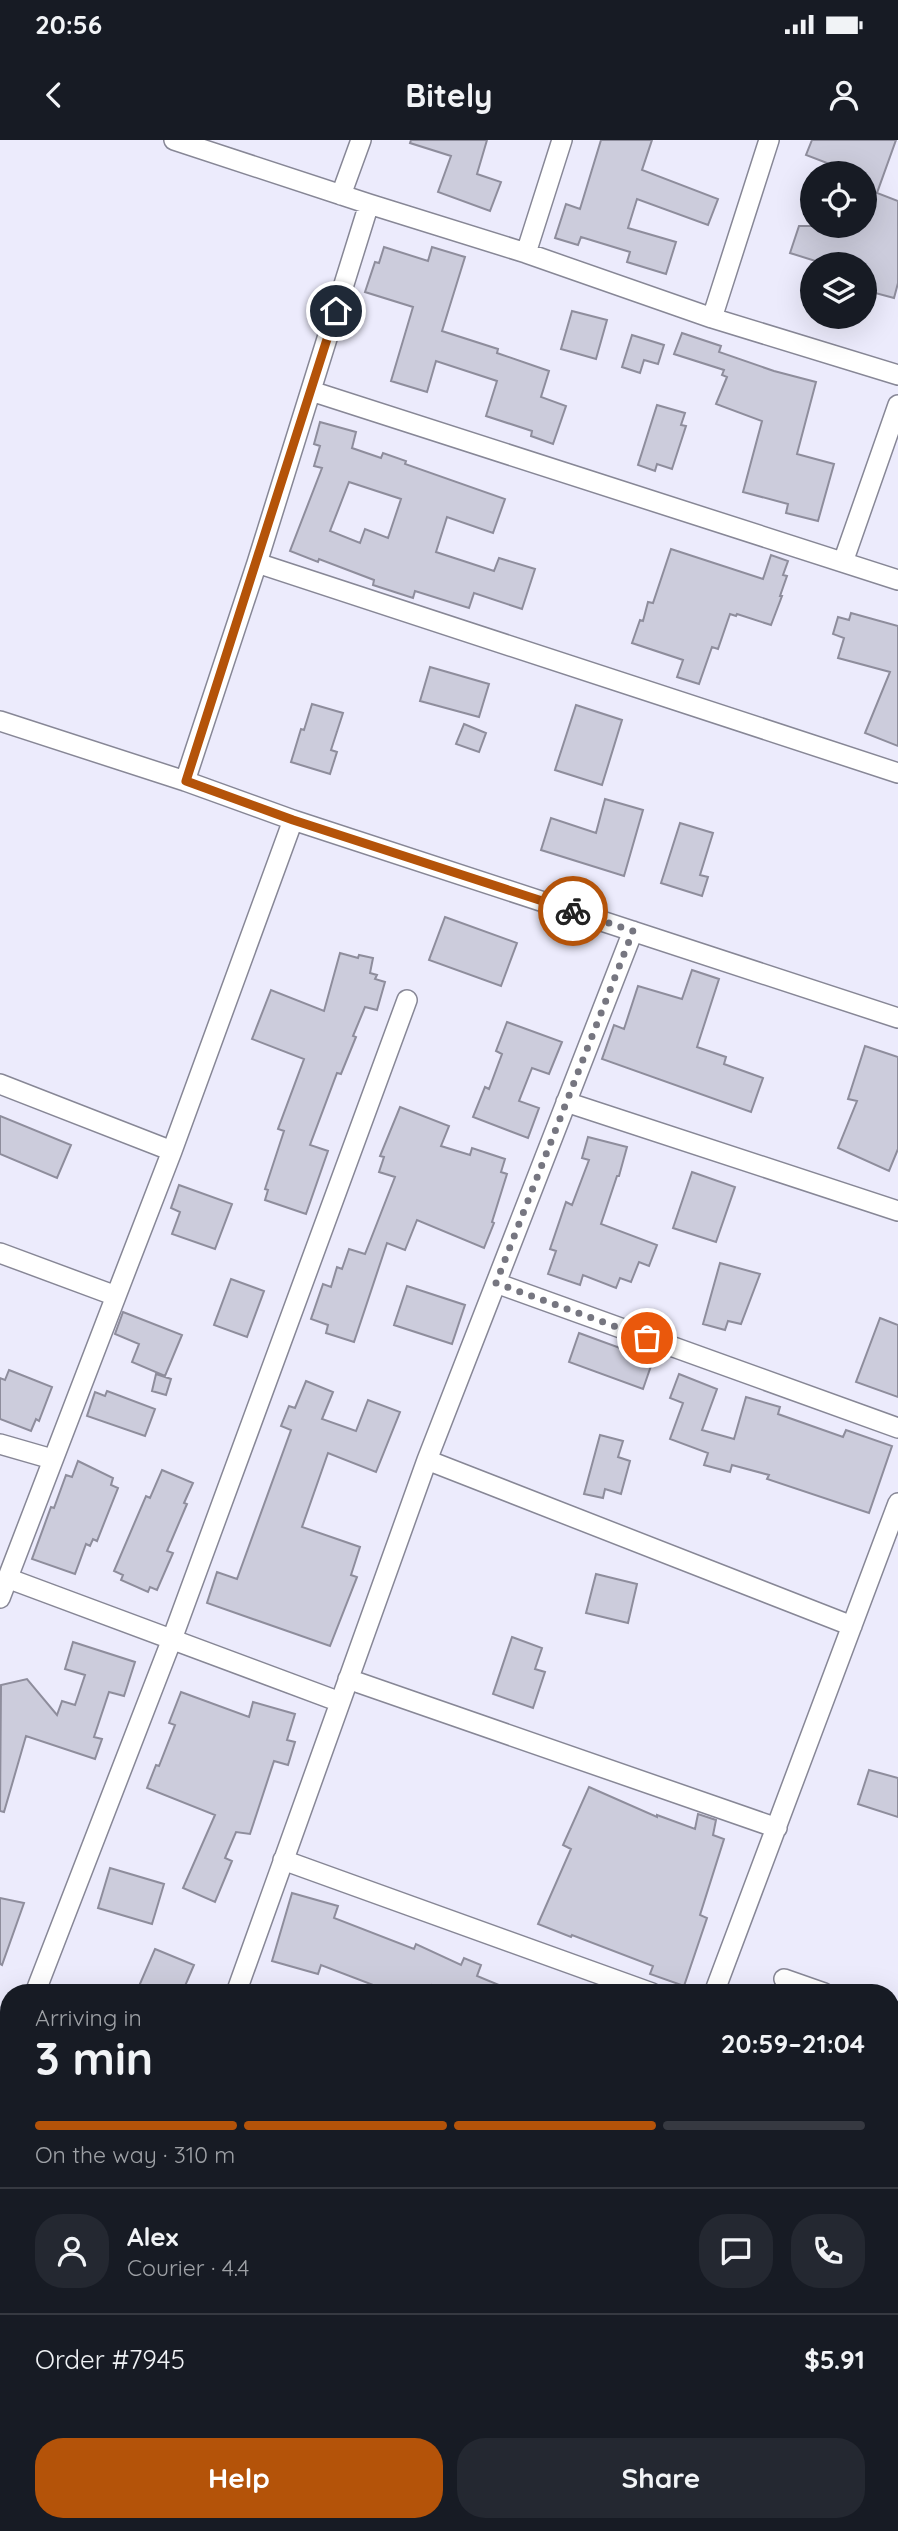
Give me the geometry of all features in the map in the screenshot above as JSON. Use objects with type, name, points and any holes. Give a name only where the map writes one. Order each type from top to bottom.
[{"type":"street","points":[[174,140],[526,253],[712,318],[898,375]]},
{"type":"street","points":[[341,195],[361,140]]},
{"type":"street","points":[[526,253],[562,140]]},
{"type":"street","points":[[712,318],[769,140]]},
{"type":"street","points":[[186,781],[369,204]]},
{"type":"street","points":[[311,391],[898,580]]},
{"type":"street","points":[[843,562],[898,405]]},
{"type":"street","points":[[257,563],[898,773]]},
{"type":"street","points":[[0,721],[898,1018]]},
{"type":"street","points":[[0,1598],[172,1150],[293,820]]},
{"type":"street","points":[[239,1984],[427,1460],[633,931]]},
{"type":"street","points":[[38,1984],[172,1639],[407,1000]]},
{"type":"street","points":[[0,1084],[172,1150]]},
{"type":"street","points":[[566,1102],[898,1211]]},
{"type":"street","points":[[0,1253],[116,1296]]},
{"type":"street","points":[[496,1283],[898,1428]]},
{"type":"street","points":[[0,1444],[50,1465]]},
{"type":"street","points":[[0,1455],[50,1465]]},
{"type":"street","points":[[427,1460],[852,1626]]},
{"type":"street","points":[[717,1984],[898,1503]]},
{"type":"street","points":[[8,1578],[340,1702]]},
{"type":"street","points":[[348,1679],[777,1828]]},
{"type":"street","points":[[283,1860],[627,1984]]},
{"type":"street","points":[[784,1979],[798,1984]]},
{"type":"building","points":[[411,140],[487,140],[477,174],[501,182],[490,211],[438,192],[451,156],[410,143]]},
{"type":"building","points":[[601,140],[652,140],[642,170],[718,199],[708,225],[637,199],[628,228],[676,242],[666,274],[627,262],[630,252],[581,237],[578,245],[555,238],[566,204],[580,209]]},
{"type":"building","points":[[812,140],[896,140],[877,193],[877,161],[822,161],[806,155]]},
{"type":"building","points":[[877,193],[898,201],[898,283],[894,298],[877,293],[877,252],[800,252],[800,256],[790,253],[799,226],[800,238],[877,238]]},
{"type":"building","points":[[384,247],[428,261],[432,247],[465,257],[442,331],[498,349],[497,353],[549,371],[541,397],[566,406],[553,444],[531,436],[532,431],[486,416],[497,381],[436,361],[427,392],[391,381],[413,307],[365,292],[375,262],[379,263]]},
{"type":"building","points":[[572,311],[607,320],[596,359],[561,349]]},
{"type":"building","points":[[682,333],[721,346],[719,352],[816,382],[797,454],[834,464],[818,521],[786,513],[788,504],[743,492],[762,421],[716,404],[727,377],[722,375],[724,370],[674,354]]},
{"type":"building","points":[[632,335],[664,345],[658,364],[644,360],[640,373],[622,367]]},
{"type":"building","points":[[657,405],[685,413],[681,425],[686,426],[672,469],[657,464],[655,471],[638,465]]},
{"type":"building","points":[[320,422],[356,432],[352,448],[381,458],[383,453],[406,461],[405,464],[505,499],[493,533],[447,517],[436,552],[494,571],[499,558],[535,569],[522,609],[474,593],[469,608],[415,591],[413,598],[373,585],[374,580],[290,551],[322,468],[314,466],[320,446],[314,444]],"holes":[[[349,482],[401,499],[388,538],[365,529],[360,543],[330,531]]]},
{"type":"building","points":[[671,549],[763,579],[771,555],[788,561],[783,575],[787,576],[782,596],[771,625],[730,614],[718,649],[712,647],[699,684],[677,677],[683,660],[632,643],[640,620],[643,621],[648,602],[653,603]]},
{"type":"building","points":[[851,613],[898,626],[898,746],[865,733],[890,672],[838,658],[844,638],[833,634],[838,617],[849,620]]},
{"type":"building","points":[[430,667],[489,684],[479,717],[420,701]]},
{"type":"building","points":[[312,704],[343,713],[331,750],[337,752],[330,774],[291,762]]},
{"type":"building","points":[[576,705],[622,720],[602,785],[555,770]]},
{"type":"building","points":[[464,724],[486,733],[479,752],[456,744]]},
{"type":"building","points":[[605,799],[643,810],[624,876],[541,850],[551,818],[596,833]]},
{"type":"building","points":[[680,823],[713,833],[700,875],[708,877],[702,896],[661,883]]},
{"type":"building","points":[[445,917],[517,943],[501,986],[429,960]]},
{"type":"building","points":[[340,953],[358,958],[359,955],[373,958],[370,973],[377,975],[375,979],[385,982],[377,1010],[365,1007],[353,1036],[356,1037],[341,1074],[337,1073],[310,1145],[328,1151],[306,1214],[265,1200],[268,1190],[265,1189],[284,1131],[278,1129],[304,1059],[252,1039],[271,990],[324,1011]]},
{"type":"building","points":[[692,970],[719,979],[697,1047],[726,1057],[724,1064],[763,1078],[751,1112],[602,1059],[614,1025],[624,1029],[638,986],[682,999]]},
{"type":"building","points":[[507,1022],[562,1042],[549,1074],[532,1068],[519,1101],[539,1108],[528,1138],[473,1117],[485,1087],[489,1089],[502,1054],[496,1051]]},
{"type":"building","points":[[865,1046],[898,1057],[898,1149],[889,1171],[838,1148],[857,1101],[848,1099]]},
{"type":"building","points":[[400,1107],[449,1126],[441,1146],[470,1155],[472,1148],[505,1159],[501,1172],[507,1174],[492,1222],[494,1223],[484,1248],[417,1220],[405,1250],[387,1243],[354,1342],[326,1333],[328,1325],[311,1319],[323,1284],[331,1287],[337,1267],[342,1269],[349,1249],[365,1254],[395,1177],[379,1172],[384,1157],[380,1156]]},
{"type":"building","points":[[0,1116],[71,1145],[57,1178],[0,1154]]},
{"type":"building","points":[[588,1137],[627,1147],[601,1224],[657,1245],[649,1266],[639,1262],[631,1282],[620,1278],[616,1288],[583,1275],[580,1285],[548,1274],[556,1251],[550,1249],[566,1202],[572,1205],[589,1160],[582,1158]]},
{"type":"building","points":[[692,1172],[735,1187],[716,1242],[673,1228]]},
{"type":"building","points":[[179,1185],[232,1204],[215,1249],[172,1234],[180,1212],[171,1208]]},
{"type":"building","points":[[720,1263],[760,1274],[741,1324],[728,1321],[725,1330],[703,1324]]},
{"type":"building","points":[[231,1279],[264,1291],[247,1337],[214,1325]]},
{"type":"building","points":[[407,1286],[465,1305],[452,1344],[394,1325]]},
{"type":"building","points":[[123,1312],[182,1335],[165,1376],[132,1362],[139,1344],[115,1334]]},
{"type":"building","points":[[880,1318],[898,1325],[898,1397],[856,1382]]},
{"type":"building","points":[[579,1333],[653,1360],[643,1389],[569,1362]]},
{"type":"building","points":[[9,1370],[52,1387],[39,1421],[36,1419],[31,1431],[0,1419],[0,1378],[5,1380]]},
{"type":"building","points":[[156,1374],[171,1379],[166,1395],[152,1391]]},
{"type":"building","points":[[679,1374],[717,1389],[702,1430],[734,1439],[746,1397],[780,1407],[778,1414],[843,1437],[846,1430],[892,1446],[869,1513],[767,1479],[769,1475],[732,1465],[730,1472],[704,1465],[708,1453],[670,1439],[683,1403],[670,1398]]},
{"type":"building","points":[[306,1381],[333,1392],[322,1419],[356,1431],[368,1400],[400,1412],[376,1472],[328,1453],[302,1527],[360,1547],[351,1575],[357,1577],[330,1646],[207,1603],[217,1572],[237,1579],[291,1430],[281,1426],[289,1406],[295,1408]]},
{"type":"building","points":[[107,1391],[155,1409],[145,1436],[87,1416],[95,1392],[105,1396]]},
{"type":"building","points":[[600,1435],[623,1441],[618,1457],[630,1461],[621,1494],[605,1489],[603,1498],[584,1494]]},
{"type":"building","points":[[78,1461],[113,1478],[111,1485],[118,1488],[97,1541],[93,1539],[90,1546],[86,1544],[75,1574],[32,1559],[66,1475],[72,1477]]},
{"type":"building","points":[[162,1470],[193,1483],[167,1551],[173,1553],[157,1590],[150,1587],[148,1592],[121,1580],[123,1575],[114,1571],[146,1496],[150,1498]]},
{"type":"building","points":[[596,1574],[637,1584],[628,1623],[586,1613]]},
{"type":"building","points":[[512,1637],[542,1648],[535,1669],[545,1672],[533,1708],[493,1694]]},
{"type":"building","points":[[73,1642],[135,1662],[124,1696],[109,1692],[94,1737],[102,1739],[95,1759],[26,1736],[4,1812],[0,1811],[1,1685],[27,1679],[57,1715],[62,1701],[75,1705],[85,1675],[65,1669]]},
{"type":"building","points":[[181,1692],[249,1717],[253,1702],[295,1714],[287,1740],[295,1742],[288,1765],[274,1761],[250,1834],[236,1832],[225,1858],[232,1861],[215,1902],[183,1888],[215,1815],[147,1788],[175,1725],[169,1723]]},
{"type":"building","points":[[869,1770],[898,1778],[898,1817],[858,1804]]},
{"type":"building","points":[[589,1787],[657,1817],[695,1829],[698,1814],[716,1820],[713,1835],[724,1839],[700,1915],[707,1918],[685,1984],[650,1974],[653,1966],[538,1924],[571,1849],[563,1845]]},
{"type":"building","points":[[110,1868],[164,1884],[152,1924],[98,1908]]},
{"type":"building","points":[[292,1893],[338,1906],[334,1918],[414,1949],[416,1944],[461,1965],[464,1958],[481,1965],[477,1976],[496,1984],[371,1984],[321,1965],[318,1974],[272,1961]]},
{"type":"building","points":[[0,1898],[24,1903],[2,1965],[0,1964]]},
{"type":"building","points":[[155,1949],[194,1965],[186,1984],[140,1984]]},
{"type":"way so far","points":[[573,911],[633,931],[496,1283],[647,1338]]},
{"type":"route","points":[[336,311],[186,781],[293,820],[573,911]]}]
